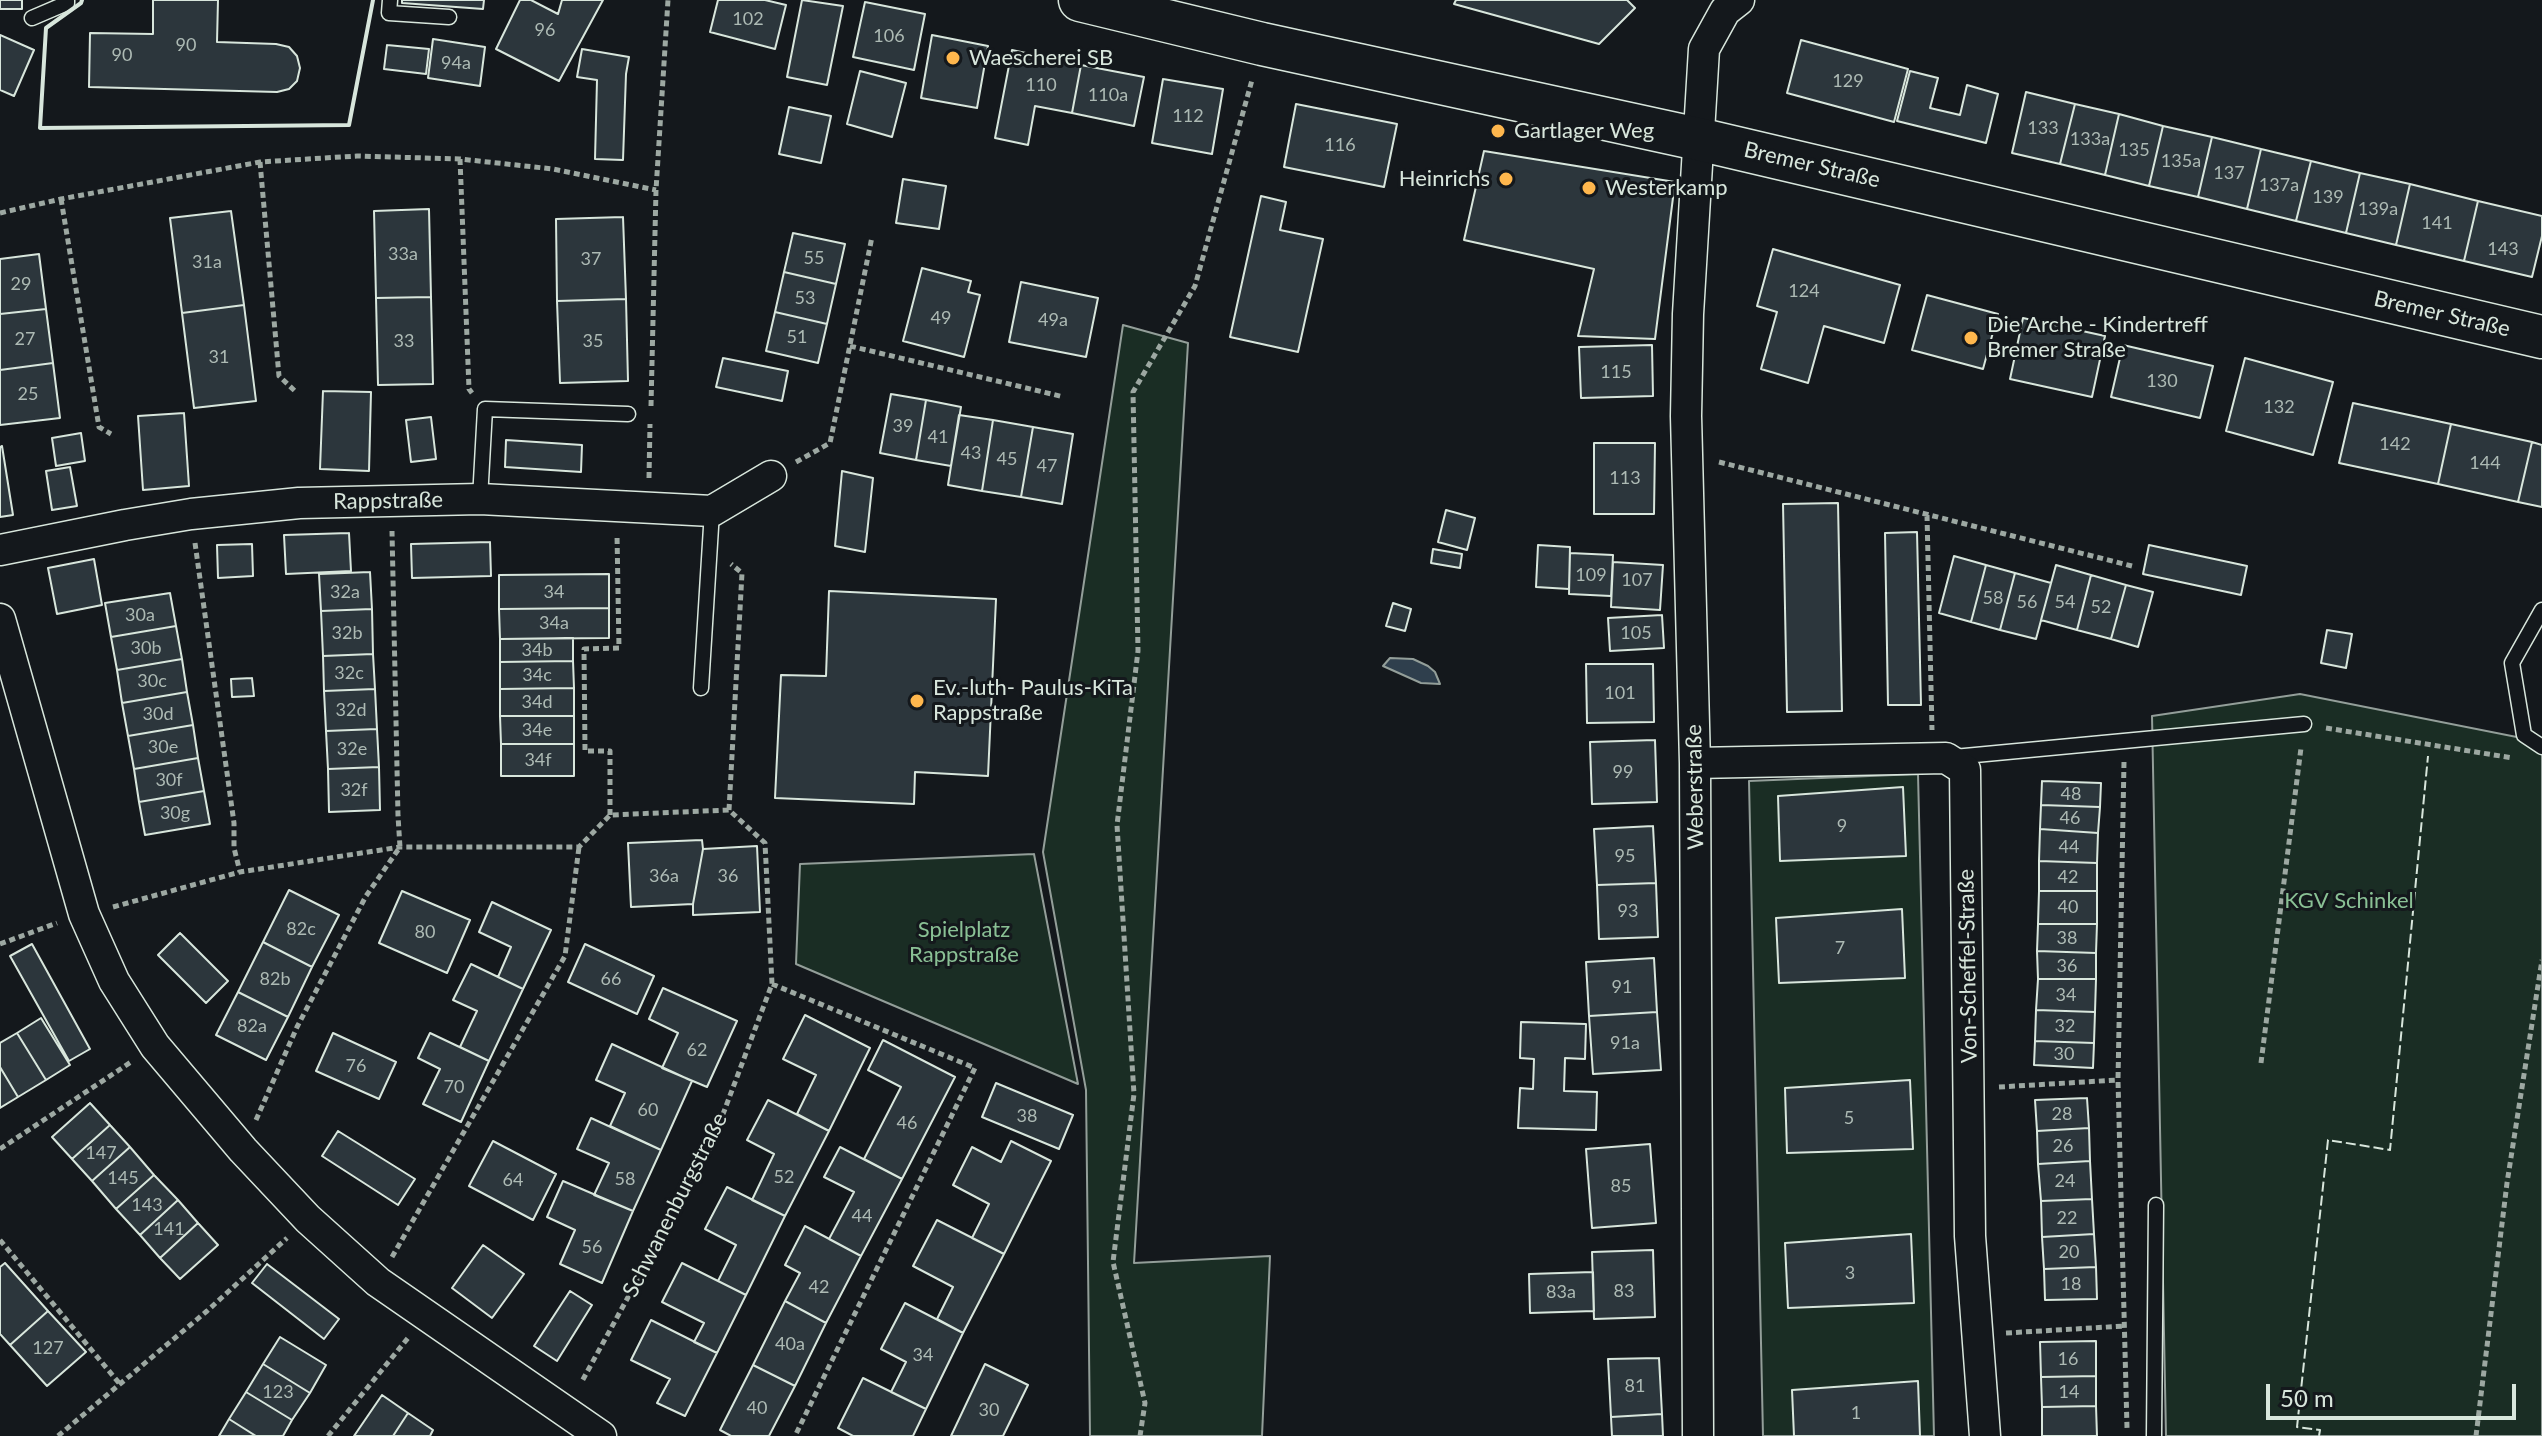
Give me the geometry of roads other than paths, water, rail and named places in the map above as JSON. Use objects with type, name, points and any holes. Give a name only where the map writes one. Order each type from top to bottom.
[{"type":"main road","name":"Bremer Straße","points":[[1080,0],[1262,44],[1698,139],[2542,337]]},
{"type":"street","points":[[1698,139],[1704,49],[1725,11],[1739,0]]},
{"type":"street","name":"Weberstraße","points":[[1698,139],[1688,314],[1687,454],[1695,763],[1698,1436]]},
{"type":"street","points":[[712,511],[771,476]]},
{"type":"street","name":"Rappstraße","points":[[0,550],[191,514],[299,503],[480,499],[712,511]]},
{"type":"street","points":[[0,619],[84,914],[114,981],[155,1046],[243,1150],[308,1219],[378,1282],[601,1436]]},
{"type":"street","points":[[1695,763],[1940,758]]},
{"type":"street","name":"Von-Scheffel-Straße","points":[[1940,758],[1965,770],[1970,1236],[1985,1436]]},
{"type":"lane","points":[[32,18],[67,3],[67,0]]},
{"type":"lane","points":[[390,0],[389,13],[449,17]]},
{"type":"lane","points":[[480,499],[485,409],[628,414]]},
{"type":"lane","points":[[701,688],[712,511]]},
{"type":"lane","points":[[2542,610],[2512,663],[2524,735],[2542,747]]},
{"type":"lane","points":[[1940,758],[2304,724]]},
{"type":"lane","points":[[2154,1436],[2156,1205]]},
{"type":"water","points":[[1390,658],[1413,659],[1428,666],[1435,672],[1440,684],[1421,683],[1383,666]]},
{"type":"place","name":"Waescherei SB","points":[[953,58]]},
{"type":"place","name":"Gartlager Weg","points":[[1498,131]]},
{"type":"place","name":"Heinrichs","points":[[1506,179]]},
{"type":"place","name":"Westerkamp","points":[[1589,188]]},
{"type":"place","name":"Die Arche - Kindertreff Bremer Straße","points":[[1971,338]]},
{"type":"place","name":"Ev.-luth- Paulus-KiTa Rappstraße","points":[[917,701]]},
{"type":"park label","name":"KGV Schinkel","points":[[2349,901]]},
{"type":"park label","name":"Spielplatz Rappstraße","points":[[964,942]]}]
